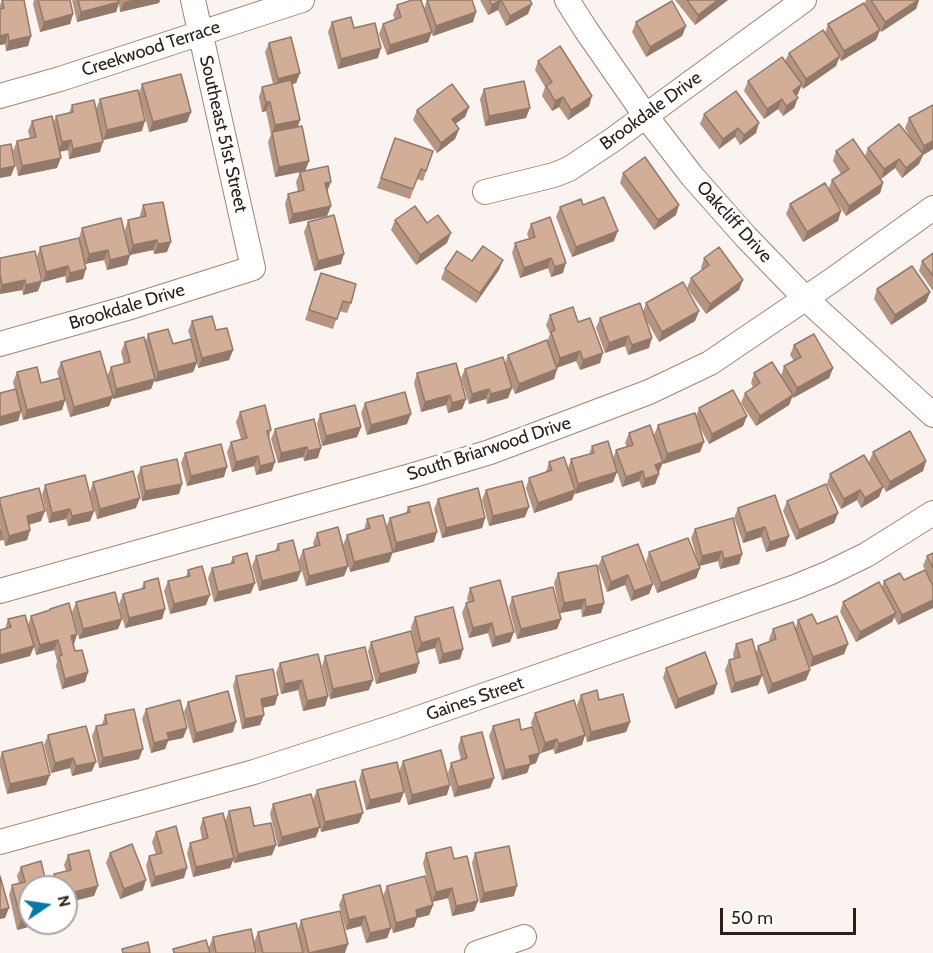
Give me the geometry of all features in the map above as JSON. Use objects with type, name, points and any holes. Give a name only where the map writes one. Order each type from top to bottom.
[{"type":"street","name":"Southeast 51st Street","points":[[193,0],[253,268]]},
{"type":"street","name":"Creekwood Terrace","points":[[0,96],[60,79],[302,0]]},
{"type":"street","name":"Oakcliff Drive","points":[[567,0],[645,115],[692,176],[805,298],[933,415]]},
{"type":"street","name":"Brookdale Drive","points":[[485,192],[569,169],[614,139],[804,0]]},
{"type":"street","name":"South Briarwood Drive","points":[[0,591],[490,452],[649,392],[710,363],[933,208]]},
{"type":"street","name":"Brookdale Drive","points":[[0,344],[127,308],[253,268]]},
{"type":"street","name":"Gaines Street","points":[[0,842],[254,772],[415,719],[795,587],[866,555],[933,513]]},
{"type":"street","points":[[477,953],[524,937]]},
{"type":"building","points":[[2,0],[24,0],[31,36],[9,41],[8,34],[0,36],[0,9],[4,8]]},
{"type":"building","points":[[38,0],[70,0],[73,14],[44,22]]},
{"type":"building","points":[[78,0],[119,0],[119,2],[81,12]]},
{"type":"building","points":[[412,0],[421,0],[432,32],[390,45],[383,24],[401,17],[397,5]]},
{"type":"building","points":[[427,0],[472,0],[476,12],[436,26]]},
{"type":"building","points":[[489,0],[501,0],[492,5]]},
{"type":"building","points":[[501,0],[530,0],[532,4],[510,16]]},
{"type":"building","points":[[687,0],[718,0],[698,15]]},
{"type":"building","points":[[871,0],[918,0],[885,22]]},
{"type":"building","points":[[672,1],[686,26],[650,47],[636,22]]},
{"type":"building","points":[[864,3],[880,30],[844,51],[828,24]]},
{"type":"building","points":[[351,17],[354,28],[375,23],[381,48],[341,59],[332,22]]},
{"type":"building","points":[[823,30],[840,56],[806,79],[789,53]]},
{"type":"building","points":[[291,37],[300,73],[278,79],[269,43]]},
{"type":"building","points":[[560,46],[592,96],[571,110],[563,97],[555,101],[546,86],[552,82],[538,61]]},
{"type":"building","points":[[782,57],[802,84],[793,91],[798,98],[786,106],[782,99],[767,109],[748,81]]},
{"type":"building","points":[[181,74],[191,112],[153,122],[142,84]]},
{"type":"building","points":[[291,80],[300,120],[275,125],[270,102],[266,102],[262,87]]},
{"type":"building","points":[[524,81],[530,108],[489,116],[484,89]]},
{"type":"building","points":[[452,84],[469,107],[452,119],[459,129],[441,143],[417,110]]},
{"type":"building","points":[[138,90],[145,121],[107,130],[100,99]]},
{"type":"building","points":[[736,91],[759,123],[744,135],[738,128],[723,139],[704,114]]},
{"type":"building","points":[[94,100],[103,142],[73,149],[71,140],[62,142],[56,116],[73,112],[72,105]]},
{"type":"building","points":[[933,105],[933,141],[924,146],[909,118]]},
{"type":"building","points":[[52,116],[61,158],[22,166],[17,141],[36,137],[32,121]]},
{"type":"building","points":[[899,124],[923,154],[906,168],[899,159],[884,169],[868,148]]},
{"type":"building","points":[[302,126],[309,161],[279,167],[272,132]]},
{"type":"building","points":[[395,138],[433,151],[426,171],[421,169],[413,189],[381,178]]},
{"type":"building","points":[[853,139],[883,183],[849,206],[832,180],[849,169],[836,151]]},
{"type":"building","points":[[11,144],[15,166],[0,169],[0,146]]},
{"type":"building","points":[[645,157],[679,205],[658,220],[623,173]]},
{"type":"building","points":[[328,166],[331,182],[325,183],[331,206],[293,214],[288,194],[304,190],[300,172]]},
{"type":"building","points":[[825,183],[841,211],[807,232],[790,204]]},
{"type":"building","points":[[604,197],[618,231],[576,247],[560,207],[581,199],[583,205]]},
{"type":"building","points":[[163,202],[171,242],[158,244],[157,240],[133,245],[128,220],[146,216],[143,205]]},
{"type":"building","points":[[415,206],[427,223],[438,215],[451,233],[420,255],[395,220]]},
{"type":"building","points":[[334,215],[344,254],[318,261],[308,222]]},
{"type":"building","points":[[550,217],[566,263],[555,267],[551,258],[524,268],[515,243],[535,237],[531,224]]},
{"type":"building","points":[[121,218],[130,255],[110,260],[108,250],[89,254],[82,228]]},
{"type":"building","points":[[79,238],[86,269],[70,273],[68,266],[46,272],[40,247]]},
{"type":"building","points":[[483,246],[503,260],[480,293],[445,269],[457,251],[472,261]]},
{"type":"building","points":[[719,247],[743,280],[710,304],[691,278],[709,265],[704,258]]},
{"type":"building","points":[[35,251],[42,281],[26,285],[25,280],[2,285],[0,258]]},
{"type":"building","points":[[933,253],[933,276],[922,261]]},
{"type":"building","points":[[912,266],[930,292],[895,315],[877,289]]},
{"type":"building","points":[[321,273],[356,284],[351,303],[343,301],[337,319],[309,310]]},
{"type":"building","points":[[683,282],[699,311],[662,332],[646,303]]},
{"type":"building","points":[[640,303],[652,338],[632,345],[628,336],[609,343],[600,318]]},
{"type":"building","points":[[573,307],[578,322],[590,318],[603,353],[583,360],[580,351],[560,358],[551,332],[555,330],[550,315]]},
{"type":"building","points":[[212,316],[216,330],[227,328],[233,350],[202,358],[192,321]]},
{"type":"building","points":[[168,329],[173,344],[191,339],[197,362],[158,372],[148,334]]},
{"type":"building","points":[[814,334],[833,368],[797,388],[784,366],[801,357],[794,345]]},
{"type":"building","points":[[144,337],[155,379],[116,389],[111,367],[130,362],[125,342]]},
{"type":"building","points":[[547,340],[557,369],[519,384],[508,355]]},
{"type":"building","points":[[100,351],[113,396],[74,407],[61,362]]},
{"type":"building","points":[[503,357],[512,388],[491,394],[489,389],[472,394],[465,369]]},
{"type":"building","points":[[772,362],[793,395],[760,416],[745,393],[760,383],[754,373]]},
{"type":"building","points":[[456,363],[466,399],[452,403],[450,395],[425,402],[417,373]]},
{"type":"building","points":[[37,367],[41,383],[60,378],[65,400],[27,410],[17,372]]},
{"type":"building","points":[[16,389],[21,411],[0,417],[0,393]]},
{"type":"building","points":[[733,390],[747,416],[712,434],[699,408]]},
{"type":"building","points":[[405,392],[411,414],[371,425],[365,403]]},
{"type":"building","points":[[265,405],[271,430],[267,431],[275,462],[260,466],[258,456],[236,462],[231,442],[247,438],[240,412]]},
{"type":"building","points":[[355,405],[361,427],[326,436],[320,414]]},
{"type":"building","points":[[695,413],[704,442],[667,454],[658,425]]},
{"type":"building","points":[[314,419],[321,448],[308,451],[307,447],[281,453],[275,429]]},
{"type":"building","points":[[650,425],[663,462],[655,465],[659,474],[645,479],[643,471],[626,477],[616,450],[633,445],[629,433]]},
{"type":"building","points":[[910,431],[926,461],[890,482],[873,452]]},
{"type":"building","points":[[608,441],[617,472],[578,484],[571,459],[594,453],[592,446]]},
{"type":"building","points":[[221,444],[227,467],[191,476],[185,453]]},
{"type":"building","points":[[864,455],[883,487],[865,498],[860,490],[844,499],[830,474]]},
{"type":"building","points":[[564,457],[575,490],[538,503],[529,478],[552,470],[549,462]]},
{"type":"building","points":[[177,459],[182,484],[145,491],[141,467]]},
{"type":"building","points":[[133,471],[140,498],[100,509],[93,482]]},
{"type":"building","points":[[85,475],[94,511],[72,516],[70,509],[52,513],[45,485]]},
{"type":"building","points":[[522,481],[529,507],[493,516],[486,490]]},
{"type":"building","points":[[826,484],[838,513],[799,530],[787,501]]},
{"type":"building","points":[[39,488],[45,511],[27,516],[30,530],[9,536],[0,498]]},
{"type":"building","points":[[478,488],[485,518],[446,528],[438,499]]},
{"type":"building","points":[[775,495],[789,536],[770,542],[765,527],[746,533],[738,508]]},
{"type":"building","points":[[429,502],[437,532],[396,543],[390,518],[410,512],[408,507]]},
{"type":"building","points":[[383,515],[393,552],[354,562],[347,535],[370,528],[367,519]]},
{"type":"building","points":[[733,518],[742,554],[724,559],[722,551],[702,556],[695,529]]},
{"type":"building","points":[[338,527],[348,566],[309,576],[303,550],[320,545],[317,533]]},
{"type":"building","points":[[688,538],[700,568],[661,583],[649,552]]},
{"type":"building","points":[[293,540],[301,571],[262,581],[256,556],[279,550],[278,544]]},
{"type":"building","points":[[638,544],[653,584],[634,591],[628,575],[611,582],[602,557]]},
{"type":"building","points":[[247,553],[255,583],[218,592],[212,568],[234,563],[233,557]]},
{"type":"building","points":[[933,553],[933,568],[927,556]]},
{"type":"building","points":[[597,565],[604,603],[586,607],[585,599],[564,603],[558,573]]},
{"type":"building","points":[[202,566],[210,595],[174,604],[168,581],[190,576],[188,570]]},
{"type":"building","points":[[925,570],[933,586],[933,600],[902,615],[884,581],[900,573],[904,580]]},
{"type":"building","points":[[158,578],[165,609],[129,618],[123,594],[145,588],[144,582]]},
{"type":"building","points":[[500,580],[514,632],[495,637],[492,623],[473,628],[466,603],[474,601],[470,588]]},
{"type":"building","points":[[879,582],[896,613],[860,632],[843,602]]},
{"type":"building","points":[[553,587],[561,619],[521,629],[512,597]]},
{"type":"building","points":[[115,592],[122,619],[83,629],[76,602]]},
{"type":"building","points":[[69,603],[77,634],[71,636],[75,651],[82,650],[88,672],[65,679],[59,656],[62,655],[58,640],[40,645],[31,616]]},
{"type":"building","points":[[453,607],[463,649],[443,654],[439,638],[421,643],[415,617]]},
{"type":"building","points":[[812,614],[817,624],[837,616],[848,644],[813,657],[798,620]]},
{"type":"building","points":[[25,615],[34,646],[0,655],[0,630],[11,627],[8,619]]},
{"type":"building","points":[[793,622],[810,670],[772,684],[758,646],[776,639],[773,629]]},
{"type":"building","points":[[411,631],[419,663],[380,674],[371,642]]},
{"type":"building","points":[[752,639],[762,675],[735,683],[729,660],[740,657],[736,644]]},
{"type":"building","points":[[365,647],[373,680],[333,689],[325,656]]},
{"type":"building","points":[[705,652],[717,684],[678,699],[666,668]]},
{"type":"building","points":[[318,654],[328,696],[307,701],[302,680],[285,684],[280,663]]},
{"type":"building","points":[[273,669],[278,695],[261,699],[264,715],[245,719],[236,676]]},
{"type":"building","points":[[597,690],[599,700],[623,694],[630,722],[591,732],[581,695]]},
{"type":"building","points":[[228,691],[236,722],[196,733],[188,702]]},
{"type":"building","points":[[180,700],[187,728],[167,733],[169,739],[154,743],[146,709]]},
{"type":"building","points":[[574,700],[585,735],[559,744],[557,739],[545,743],[535,713]]},
{"type":"building","points":[[134,709],[143,749],[103,758],[96,726],[107,724],[105,715]]},
{"type":"building","points":[[519,719],[521,730],[532,727],[540,753],[529,756],[531,764],[505,770],[493,726]]},
{"type":"building","points":[[86,726],[96,762],[76,766],[73,758],[55,763],[48,735]]},
{"type":"building","points":[[482,732],[494,778],[458,787],[451,763],[467,758],[461,737]]},
{"type":"building","points":[[42,742],[50,775],[10,784],[2,752]]},
{"type":"building","points":[[441,750],[450,785],[412,795],[403,761]]},
{"type":"building","points":[[397,762],[404,792],[370,800],[362,770]]},
{"type":"building","points":[[355,781],[363,813],[325,822],[317,790]]},
{"type":"building","points":[[311,794],[320,827],[282,837],[273,804]]},
{"type":"building","points":[[250,807],[254,826],[271,823],[276,845],[238,854],[229,811]]},
{"type":"building","points":[[223,813],[234,858],[196,867],[190,843],[208,838],[203,818]]},
{"type":"building","points":[[176,826],[187,868],[155,877],[149,856],[162,853],[156,832]]},
{"type":"building","points":[[132,844],[146,880],[124,889],[110,853]]},
{"type":"building","points":[[509,846],[517,886],[484,893],[475,853]]},
{"type":"building","points":[[451,847],[454,859],[467,856],[478,901],[456,906],[452,888],[436,892],[426,853]]},
{"type":"building","points":[[89,850],[98,886],[78,891],[78,875],[54,875],[71,870],[68,855]]},
{"type":"building","points":[[41,861],[44,875],[23,875],[21,867]]},
{"type":"building","points":[[0,876],[9,908],[0,910]]},
{"type":"building","points":[[425,876],[433,905],[416,910],[417,917],[396,923],[387,886]]},
{"type":"building","points":[[18,884],[18,908],[12,885]]},
{"type":"building","points":[[380,885],[391,928],[370,933],[365,916],[349,920],[343,895]]},
{"type":"building","points":[[340,911],[348,944],[309,953],[301,920]]},
{"type":"building","points":[[296,923],[303,953],[263,953],[258,932]]},
{"type":"building","points":[[251,929],[256,953],[216,953],[213,937]]},
{"type":"building","points":[[206,940],[210,953],[174,953],[173,949]]},
{"type":"building","points":[[148,942],[150,953],[123,953],[122,949]]}]
